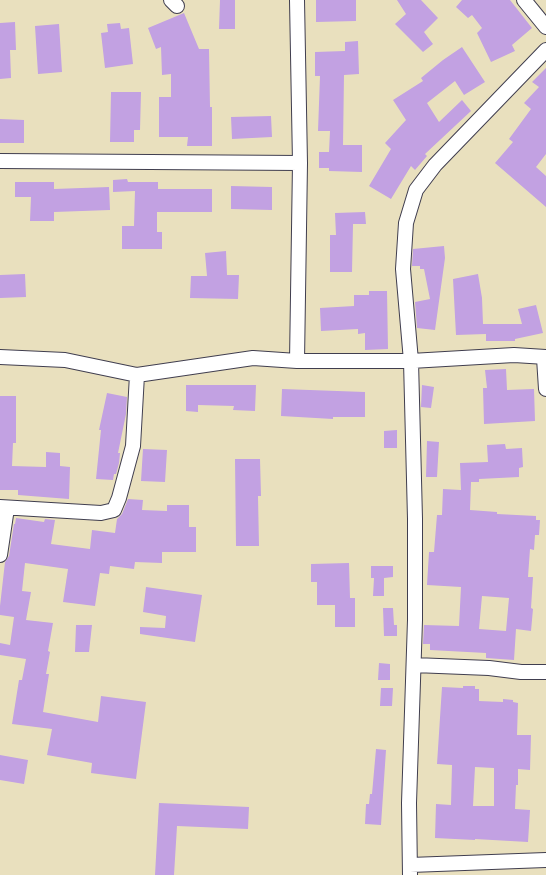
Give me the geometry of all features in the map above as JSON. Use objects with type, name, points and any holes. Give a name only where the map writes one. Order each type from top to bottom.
[{"type":"street","points":[[297,0],[300,163],[297,361]]},
{"type":"street","points":[[524,0],[546,27]]},
{"type":"street","points":[[546,50],[435,165],[416,190],[406,223],[403,269],[411,361],[415,519],[414,665],[409,803],[410,870],[546,860]]},
{"type":"street","points":[[0,161],[300,163]]},
{"type":"street","points":[[0,357],[65,360],[137,375],[253,358],[297,361],[411,361],[514,355],[545,358],[546,389]]},
{"type":"street","points":[[0,555],[3,508],[101,513],[114,510],[133,446],[137,375]]},
{"type":"street","points":[[414,665],[546,672]]},
{"type":"building","points":[[220,0],[235,0],[235,29],[219,29]]},
{"type":"building","points":[[316,0],[356,0],[356,21],[316,22]]},
{"type":"building","points":[[397,0],[421,0],[438,18],[424,32],[433,44],[423,52],[395,24],[406,14]]},
{"type":"building","points":[[462,0],[510,0],[532,28],[512,45],[515,51],[491,62],[477,33],[482,28],[472,15],[468,18],[456,7]]},
{"type":"building","points":[[184,13],[199,49],[209,49],[212,146],[187,146],[188,137],[159,137],[159,97],[171,97],[171,74],[162,75],[161,47],[156,49],[148,28]]},
{"type":"building","points":[[15,22],[16,50],[10,50],[11,78],[0,79],[0,23]]},
{"type":"building","points":[[120,23],[121,29],[129,28],[133,64],[105,68],[101,33],[108,32],[107,24]]},
{"type":"building","points":[[59,24],[62,72],[38,74],[35,26]]},
{"type":"building","points":[[358,41],[359,74],[344,75],[343,145],[362,145],[362,172],[329,171],[329,168],[319,168],[319,152],[329,152],[330,131],[318,131],[320,76],[315,76],[315,52],[345,51],[345,42]]},
{"type":"building","points":[[462,47],[485,82],[464,95],[455,81],[427,103],[439,122],[462,100],[471,111],[425,154],[427,156],[415,170],[411,166],[391,199],[369,186],[391,149],[385,143],[406,120],[393,100],[423,81],[421,78]]},
{"type":"building","points":[[546,68],[546,154],[536,167],[546,176],[546,207],[495,163],[513,142],[509,139],[531,109],[524,103],[539,87],[532,82]]},
{"type":"building","points":[[111,92],[141,92],[140,130],[134,130],[134,142],[110,142]]},
{"type":"building","points":[[271,116],[272,137],[232,139],[231,117]]},
{"type":"building","points":[[0,119],[24,120],[24,143],[0,143]]},
{"type":"building","points":[[127,179],[128,182],[158,182],[158,189],[212,189],[212,212],[157,212],[157,232],[162,232],[162,249],[122,249],[122,226],[134,226],[135,191],[113,192],[113,180]]},
{"type":"building","points":[[15,182],[54,182],[54,189],[109,187],[110,210],[54,212],[54,221],[30,221],[31,197],[15,197]]},
{"type":"building","points":[[231,186],[272,187],[272,210],[231,209]]},
{"type":"building","points":[[365,212],[366,224],[353,224],[352,272],[330,272],[330,235],[336,235],[335,213]]},
{"type":"building","points":[[444,246],[445,258],[435,330],[417,328],[415,302],[430,299],[424,269],[420,269],[420,266],[412,266],[413,249]]},
{"type":"building","points":[[226,251],[227,275],[239,275],[238,299],[190,298],[191,276],[207,276],[205,253]]},
{"type":"building","points":[[25,274],[26,297],[0,298],[0,275]]},
{"type":"building","points":[[478,274],[483,324],[522,324],[518,309],[536,305],[543,333],[515,339],[515,341],[486,341],[486,334],[456,335],[453,279]]},
{"type":"building","points":[[369,291],[387,291],[388,349],[365,350],[365,333],[358,334],[358,329],[321,331],[320,308],[354,306],[354,295],[369,295]]},
{"type":"building","points":[[506,369],[507,390],[534,389],[535,421],[484,424],[483,388],[487,388],[485,370]]},
{"type":"building","points":[[186,385],[256,385],[255,411],[233,410],[234,406],[198,405],[198,412],[186,411]]},
{"type":"building","points":[[422,385],[434,387],[431,408],[421,407]]},
{"type":"building","points":[[282,389],[365,392],[365,417],[333,417],[333,419],[281,416]]},
{"type":"building","points":[[107,393],[127,397],[118,453],[120,453],[119,463],[113,480],[96,479],[101,430],[99,430]]},
{"type":"building","points":[[0,396],[16,396],[16,443],[13,443],[12,466],[46,467],[46,452],[60,453],[60,466],[70,467],[69,499],[18,495],[18,490],[0,490]]},
{"type":"building","points":[[397,430],[397,448],[384,448],[384,431]]},
{"type":"building","points":[[427,441],[439,442],[437,477],[426,477]]},
{"type":"building","points":[[505,444],[506,449],[522,448],[523,467],[519,468],[519,477],[479,479],[479,482],[471,482],[470,510],[536,516],[536,520],[540,520],[539,535],[535,535],[534,550],[530,549],[528,577],[533,577],[531,631],[516,629],[514,660],[486,658],[486,653],[430,650],[430,644],[423,644],[424,625],[459,626],[461,587],[427,585],[429,552],[434,552],[437,515],[442,515],[443,489],[461,490],[460,463],[488,462],[487,445]],"holes":[[[482,596],[509,598],[506,631],[479,629]]]},
{"type":"building","points":[[143,449],[167,450],[165,482],[141,481]]},
{"type":"building","points":[[235,459],[260,459],[259,546],[236,546]]},
{"type":"building","points":[[128,499],[143,500],[142,510],[167,511],[167,505],[189,505],[189,527],[196,527],[196,552],[162,552],[162,563],[135,562],[134,569],[110,566],[109,574],[100,573],[95,606],[63,602],[68,569],[25,563],[22,591],[31,592],[26,620],[53,623],[48,651],[50,652],[46,674],[49,674],[43,712],[98,722],[101,696],[146,702],[136,779],[91,773],[92,763],[47,755],[52,729],[12,724],[19,680],[22,680],[26,659],[0,655],[0,643],[10,645],[14,617],[0,615],[0,606],[5,562],[9,556],[16,518],[44,522],[45,519],[55,520],[51,544],[90,549],[92,530],[115,533],[117,519],[122,514]]},
{"type":"building","points":[[349,563],[350,598],[355,598],[355,627],[335,627],[335,605],[317,605],[317,582],[311,582],[311,564]]},
{"type":"building","points":[[371,566],[393,566],[393,577],[384,578],[384,596],[373,596],[374,578],[371,578]]},
{"type":"building","points":[[146,587],[202,595],[195,642],[140,634],[140,627],[165,628],[166,616],[143,612]]},
{"type":"building","points":[[383,608],[393,608],[397,636],[384,636]]},
{"type":"building","points":[[76,625],[92,625],[89,652],[75,652]]},
{"type":"building","points":[[379,663],[390,664],[390,680],[378,680]]},
{"type":"building","points":[[463,686],[475,686],[475,689],[479,689],[479,701],[503,702],[503,699],[518,703],[517,735],[531,735],[530,770],[518,769],[515,809],[530,810],[528,842],[435,838],[436,804],[451,805],[452,765],[437,764],[442,687],[463,688]],"holes":[[[475,767],[494,768],[494,806],[473,806]]]},
{"type":"building","points":[[381,688],[393,688],[392,706],[380,706]]},
{"type":"building","points":[[376,749],[386,750],[381,825],[365,824],[366,804],[369,804],[370,794],[372,794]]},
{"type":"building","points":[[0,755],[28,760],[24,784],[0,780]]},
{"type":"building","points":[[159,803],[249,807],[248,829],[177,826],[174,875],[155,875]]}]
